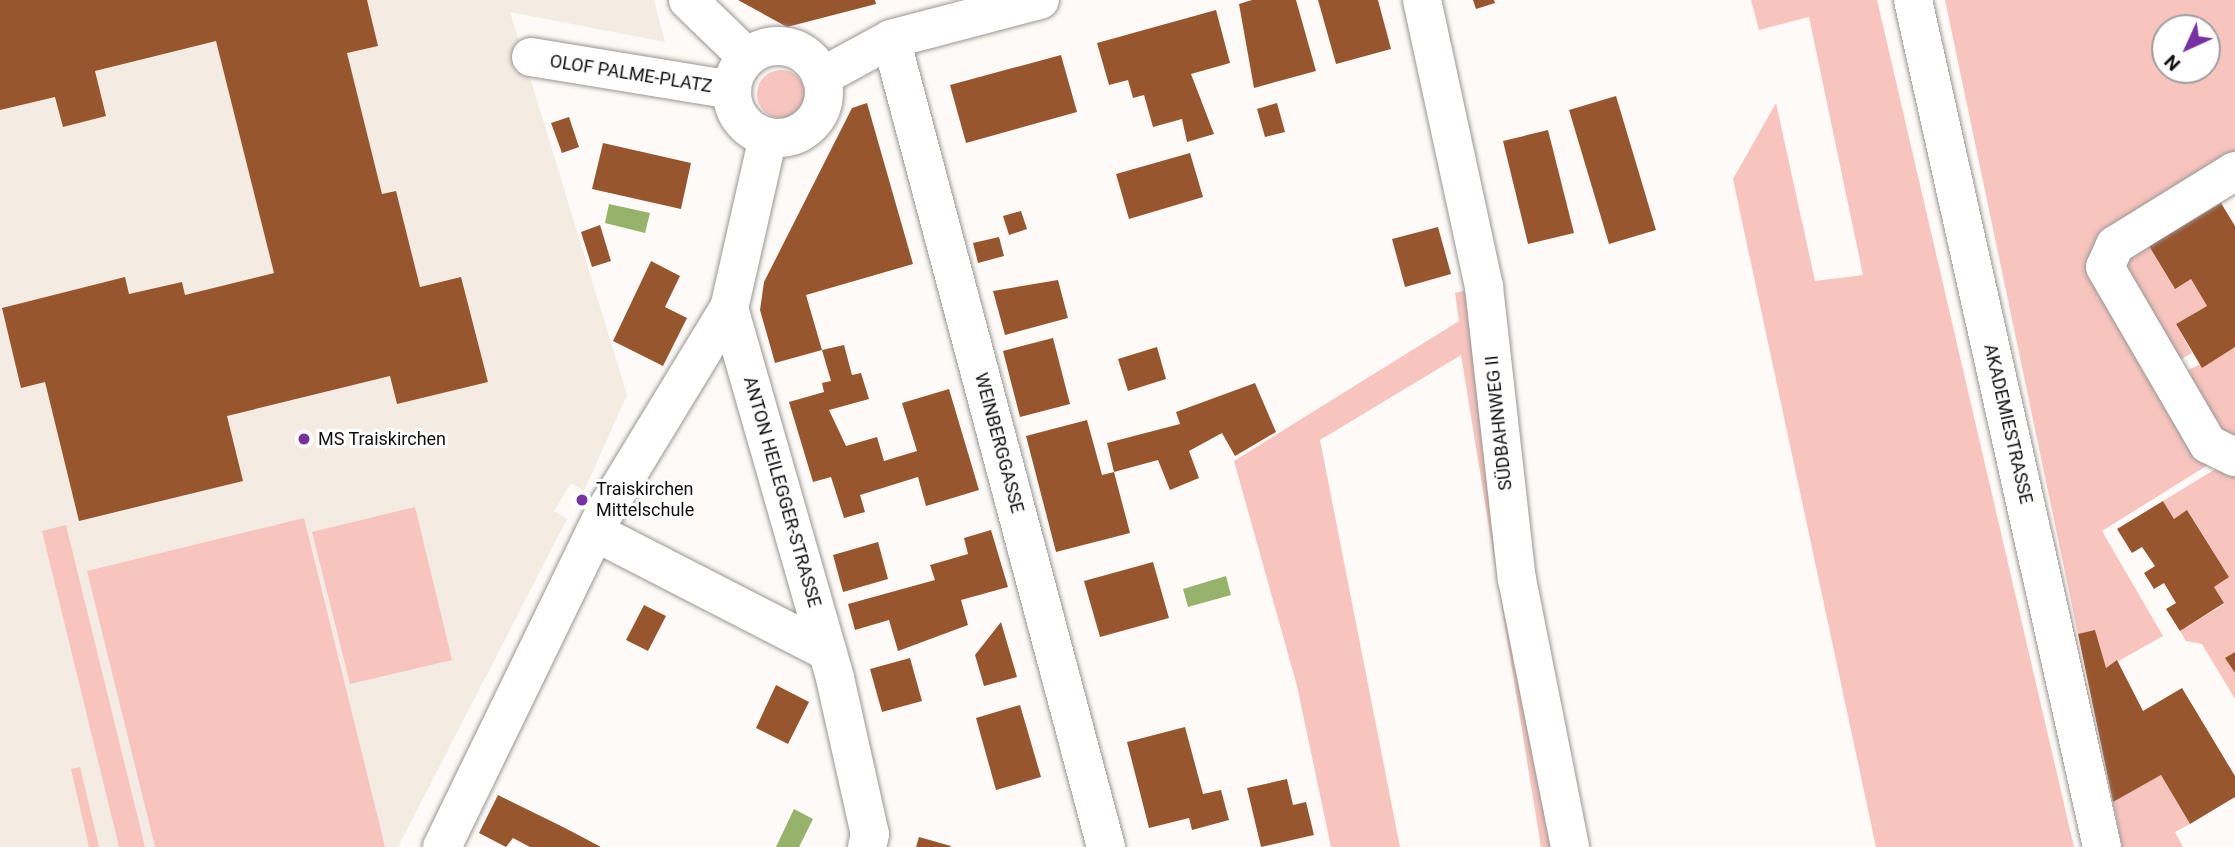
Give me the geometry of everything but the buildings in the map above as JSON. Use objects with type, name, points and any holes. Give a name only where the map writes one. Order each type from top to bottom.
[{"type":"street","points":[[688,0],[739,74]]},
{"type":"street","points":[[768,137],[799,133],[812,123],[822,101],[821,77],[891,39],[1040,0]]},
{"type":"street","name":"SÜDBAHNWEG II","points":[[1422,0],[1485,287],[1517,579],[1570,847]]},
{"type":"street","name":"AKADEMIESTRASSE","points":[[1913,0],[2102,847]]},
{"type":"street","name":"WEINBERGGASSE","points":[[891,39],[1106,847]]},
{"type":"street","name":"OLOF PALME-PLATZ","points":[[531,57],[739,74],[775,46],[789,48],[814,64],[821,77]]},
{"type":"street","name":"OLOF PALME-PLATZ","points":[[739,74],[745,125],[768,137]]},
{"type":"street","name":"ANTON HEILEGGER-STRASSE","points":[[768,137],[729,308],[827,651],[870,834],[867,847]]},
{"type":"street","points":[[2232,181],[2115,245],[2105,267],[2208,444],[2235,457]]},
{"type":"street","points":[[442,847],[595,532],[640,447],[729,308]]},
{"type":"street","points":[[595,532],[827,651]]},
{"type":"shaded area","name":"MS Traiskirchen","points":[[0,0],[654,0],[665,42],[510,12],[627,395],[584,491],[571,483],[554,511],[567,519],[398,847],[0,847]]},
{"type":"shaded area","points":[[1751,0],[1877,0],[2074,847],[1876,847],[1733,179],[1776,103],[1815,281],[1863,275],[1809,17],[1759,30]]},
{"type":"shaded area","points":[[1945,0],[2235,0],[2235,158],[2089,256],[2087,271],[2211,463],[2102,531],[2163,636],[2106,668],[2078,634]]},
{"type":"shaded area","points":[[781,70],[798,77],[805,94],[798,111],[781,118],[764,111],[757,94],[764,77]]},
{"type":"shaded area","points":[[2211,200],[2221,203],[2149,246],[2174,288],[2191,279],[2207,306],[2176,324],[2192,353],[2173,364],[2121,262]]},
{"type":"shaded area","points":[[609,204],[650,213],[645,233],[605,223]]},
{"type":"shaded area","points":[[1474,288],[1558,847],[1541,847],[1461,355],[1320,440],[1400,847],[1331,847],[1297,686],[1234,461],[1459,321],[1455,293]]},
{"type":"shaded area","points":[[2234,348],[2235,442],[2228,441],[2180,374]]},
{"type":"shaded area","points":[[2222,465],[2235,466],[2235,652],[2226,658],[2235,673],[2235,699],[2202,644],[2186,641],[2180,631],[2224,604],[2214,587],[2229,577],[2188,511],[2174,519],[2163,501]]},
{"type":"shaded area","points":[[415,507],[452,660],[350,684],[312,532]]},
{"type":"shaded area","points":[[304,518],[385,847],[155,847],[87,571]]},
{"type":"shaded area","points":[[66,525],[145,847],[119,847],[42,531]]},
{"type":"shaded area","points":[[1226,576],[1231,595],[1188,607],[1183,589]]},
{"type":"shaded area","points":[[80,767],[99,847],[89,847],[71,769]]},
{"type":"shaded area","points":[[2161,775],[2190,824],[2175,832],[2183,847],[2122,847],[2113,802]]},
{"type":"shaded area","points":[[794,809],[813,819],[799,847],[776,847]]},
{"type":"place","name":"MS Traiskirchen","points":[[304,439]]},
{"type":"place","name":"Traiskirchen Mittelschule","points":[[582,500]]}]
